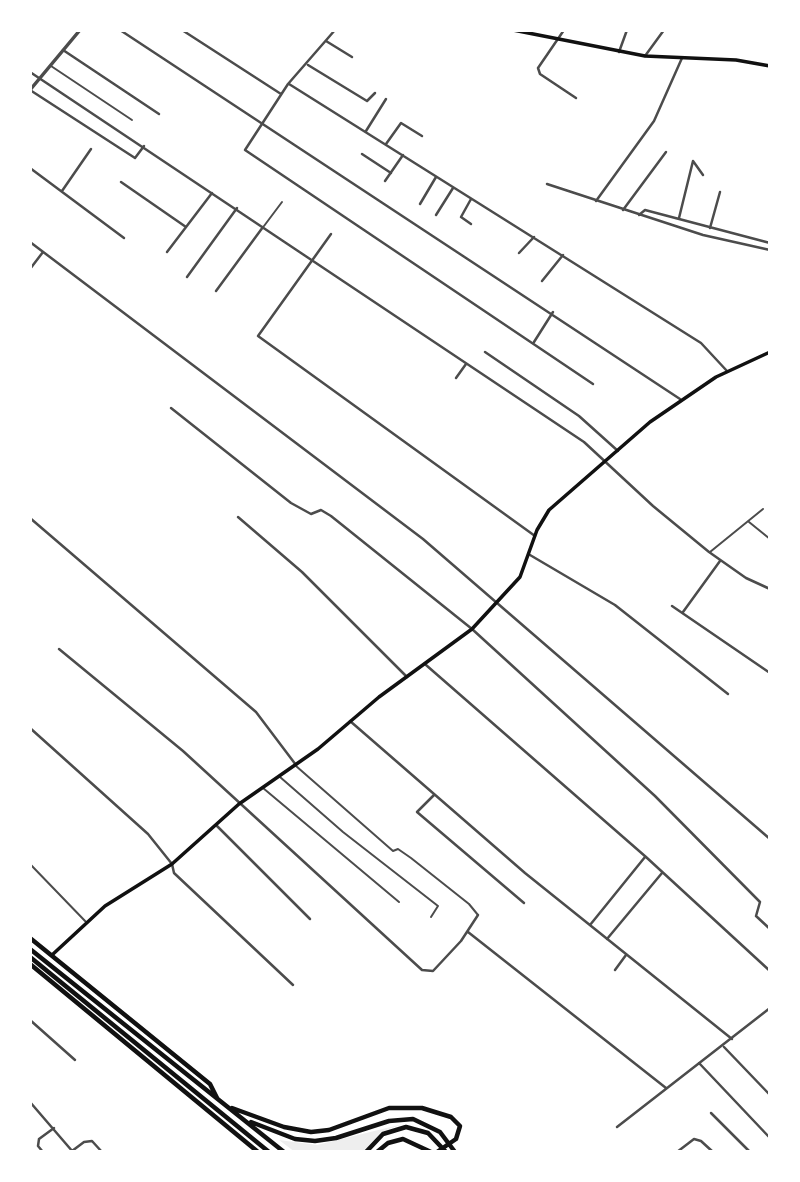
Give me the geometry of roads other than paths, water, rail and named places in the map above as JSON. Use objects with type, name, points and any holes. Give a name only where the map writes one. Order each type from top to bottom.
[{"type":"highway","points":[[30,938],[210,1084],[219,1101]]},
{"type":"highway","points":[[30,949],[285,1152]]},
{"type":"highway","points":[[30,957],[52,955]]},
{"type":"highway","points":[[30,957],[269,1152]]},
{"type":"highway","points":[[30,964],[258,1152]]},
{"type":"highway","points":[[57,986],[55,974],[63,970],[72,972]]},
{"type":"highway","points":[[225,1105],[284,1128],[311,1132],[340,1126],[389,1108],[422,1108],[451,1118],[460,1126],[456,1139],[437,1152]]},
{"type":"highway","points":[[244,1119],[281,1135],[308,1141],[336,1138],[402,1119],[424,1122],[440,1132],[455,1152]]},
{"type":"highway","points":[[366,1152],[378,1137],[399,1127],[417,1128],[433,1136],[446,1152]]},
{"type":"highway","points":[[377,1152],[388,1143],[403,1139],[431,1152]]},
{"type":"main road","points":[[513,30],[645,56],[736,60],[770,66]]},
{"type":"main road","points":[[52,955],[120,896],[172,864],[239,804],[296,765],[472,629],[520,576],[535,536],[550,510],[606,461],[680,399],[727,371],[770,352]]},
{"type":"street","points":[[80,30],[30,90],[135,158],[144,146]]},
{"type":"street","points":[[120,30],[553,312],[680,399]]},
{"type":"street","points":[[182,30],[281,94]]},
{"type":"street","points":[[335,30],[308,65],[288,84],[245,150],[593,384]]},
{"type":"street","points":[[564,30],[539,71],[576,98]]},
{"type":"street","points":[[619,52],[627,30]]},
{"type":"street","points":[[645,56],[664,30]]},
{"type":"street","points":[[326,41],[352,57]]},
{"type":"street","points":[[63,50],[159,114]]},
{"type":"street","points":[[596,201],[654,121],[682,58]]},
{"type":"street","points":[[308,65],[367,101],[375,93]]},
{"type":"street","points":[[30,72],[584,442],[653,506],[720,561],[770,589]]},
{"type":"street","points":[[288,84],[701,343],[727,371]]},
{"type":"street","points":[[366,131],[386,99]]},
{"type":"street","points":[[386,144],[401,123],[422,136]]},
{"type":"street","points":[[62,191],[91,149]]},
{"type":"street","points":[[624,211],[666,152]]},
{"type":"street","points":[[362,154],[391,173]]},
{"type":"street","points":[[385,181],[402,155]]},
{"type":"street","points":[[679,218],[693,161],[704,175]]},
{"type":"street","points":[[30,167],[124,238]]},
{"type":"street","points":[[420,204],[437,176]]},
{"type":"street","points":[[121,182],[186,227]]},
{"type":"street","points":[[547,184],[702,235],[770,250]]},
{"type":"street","points":[[436,215],[453,188]]},
{"type":"street","points":[[167,252],[212,192]]},
{"type":"street","points":[[710,228],[720,192]]},
{"type":"street","points":[[471,199],[461,217],[471,224]]},
{"type":"street","points":[[187,277],[236,208]]},
{"type":"street","points":[[639,215],[645,210],[770,243]]},
{"type":"street","points":[[216,291],[263,227]]},
{"type":"street","points":[[331,234],[258,336],[535,536]]},
{"type":"street","points":[[519,254],[534,237]]},
{"type":"street","points":[[30,243],[405,525],[498,602],[770,839]]},
{"type":"street","points":[[30,269],[43,253]]},
{"type":"street","points":[[542,281],[564,255]]},
{"type":"street","points":[[534,342],[553,312]]},
{"type":"street","points":[[485,352],[579,416],[618,451]]},
{"type":"street","points":[[456,378],[466,363]]},
{"type":"street","points":[[172,408],[291,503],[311,513],[321,510],[331,516],[472,629],[665,806],[760,902],[756,916],[770,929]]},
{"type":"street","points":[[238,517],[302,572],[407,677]]},
{"type":"street","points":[[30,518],[256,712],[296,765]]},
{"type":"street","points":[[530,555],[615,605],[728,694]]},
{"type":"street","points":[[682,613],[720,561]]},
{"type":"street","points":[[671,606],[770,673]]},
{"type":"street","points":[[59,649],[183,751],[422,970],[433,971],[468,932],[478,915]]},
{"type":"street","points":[[426,665],[646,857],[770,971]]},
{"type":"street","points":[[350,722],[626,955],[731,1039]]},
{"type":"street","points":[[30,728],[140,826],[172,864],[174,873],[293,985]]},
{"type":"street","points":[[435,795],[417,812],[524,903]]},
{"type":"street","points":[[216,825],[310,919]]},
{"type":"street","points":[[590,925],[646,857]]},
{"type":"street","points":[[607,939],[662,873]]},
{"type":"street","points":[[468,932],[665,1087]]},
{"type":"street","points":[[615,970],[626,955]]},
{"type":"street","points":[[617,1127],[665,1087],[723,1046],[770,1008]]},
{"type":"street","points":[[30,1020],[75,1060]]},
{"type":"street","points":[[723,1046],[770,1095]]},
{"type":"street","points":[[699,1063],[770,1138]]},
{"type":"street","points":[[30,1102],[73,1151],[92,1141],[102,1152]]},
{"type":"street","points":[[711,1113],[750,1152]]},
{"type":"street","points":[[43,1152],[38,1146],[39,1139],[54,1129]]},
{"type":"street","points":[[677,1152],[694,1139],[701,1141],[713,1152]]},
{"type":"lane","points":[[51,65],[132,120]]},
{"type":"lane","points":[[263,227],[282,202]]},
{"type":"lane","points":[[709,552],[763,509]]},
{"type":"lane","points":[[748,521],[770,539]]},
{"type":"lane","points":[[296,765],[393,851],[398,849],[411,858],[469,904],[478,915]]},
{"type":"lane","points":[[279,776],[343,832],[438,906],[430,917]]},
{"type":"lane","points":[[262,787],[399,902]]},
{"type":"lane","points":[[30,864],[88,924]]}]
